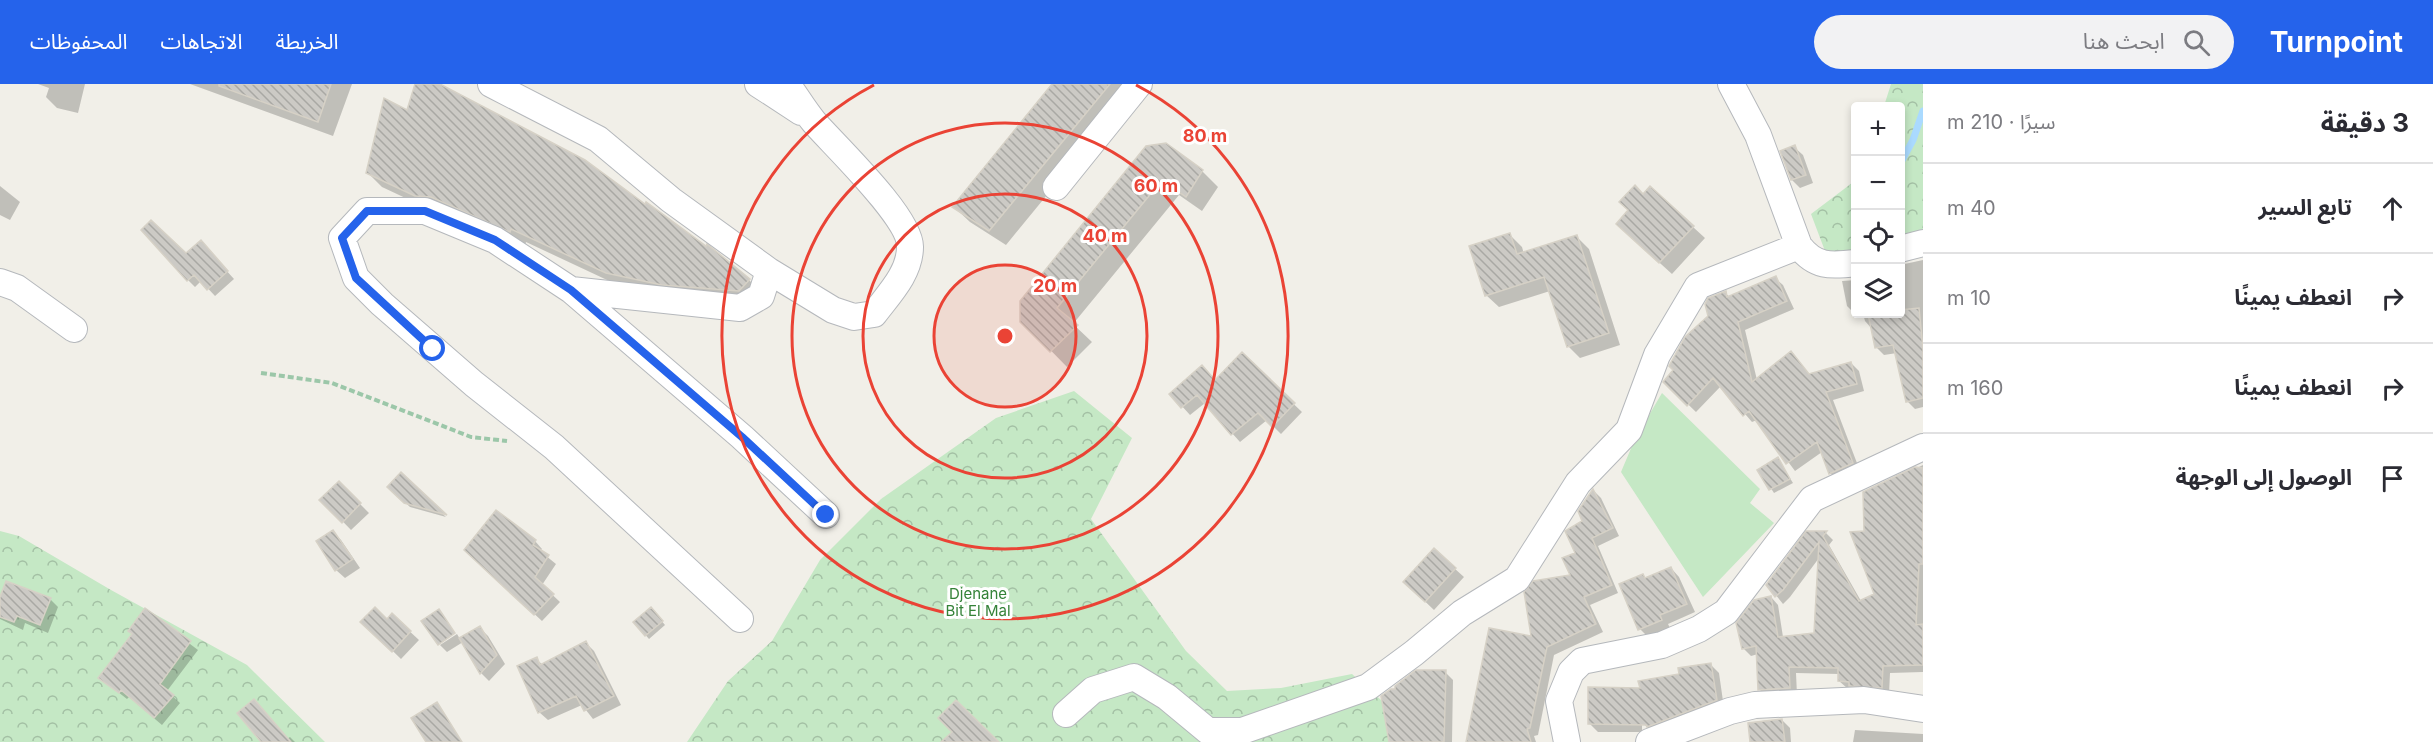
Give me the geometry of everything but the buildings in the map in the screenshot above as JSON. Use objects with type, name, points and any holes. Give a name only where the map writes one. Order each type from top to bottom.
[{"type":"street","points":[[491,84],[598,140],[671,200],[770,271],[833,310],[854,318],[874,314],[908,267],[911,245],[905,227],[888,204],[811,119],[787,84]]},
{"type":"street","points":[[758,84],[811,119]]},
{"type":"street","points":[[1056,187],[1139,84]]},
{"type":"street","points":[[1741,89],[1799,246],[1809,259],[1823,264],[1851,263]]},
{"type":"street","points":[[740,619],[554,447],[465,377],[362,285],[356,278],[342,238],[367,211],[425,211],[495,240],[571,290],[742,437],[826,515]]},
{"type":"street","points":[[1905,248],[1923,243]]},
{"type":"street","points":[[1066,714],[1093,690],[1134,677],[1167,697],[1208,730],[1242,730],[1368,687],[1462,613],[1517,579],[1578,483],[1629,430],[1657,355],[1698,286],[1799,246]]},
{"type":"street","points":[[571,290],[740,308],[761,296],[770,271]]},
{"type":"street","points":[[0,282],[17,288],[74,329]]},
{"type":"street","points":[[1567,742],[1559,701],[1571,672],[1582,661],[1662,645],[1699,629],[1726,612],[1785,532],[1812,500],[1923,447]]},
{"type":"street","points":[[1649,742],[1730,711],[1755,705],[1864,700],[1923,709]]},
{"type":"path","points":[[261,372],[332,383],[471,437],[554,447]]},
{"type":"green space","points":[[1891,84],[1923,84],[1923,238],[1905,245],[1905,102],[1885,102]]},
{"type":"green space","points":[[1851,184],[1851,259],[1825,251],[1811,214]]},
{"type":"green space","name":"Djenane Bit El Mal","points":[[1074,391],[1132,438],[1091,519],[1186,651],[1227,691],[1281,688],[1352,674],[1390,708],[1400,742],[687,742],[728,681],[772,641],[820,560],[881,499],[996,418]]},
{"type":"green space","points":[[1662,393],[1760,489],[1750,503],[1774,523],[1703,597],[1621,472],[1635,439]]},
{"type":"green space","points":[[0,531],[19,536],[247,665],[325,742],[0,742]]},
{"type":"waterway","points":[[1904,156],[1913,140],[1923,111]]},
{"type":"route","points":[[433,349],[356,278],[342,238],[367,211],[425,211],[495,240],[571,290],[742,437],[826,515]]}]
